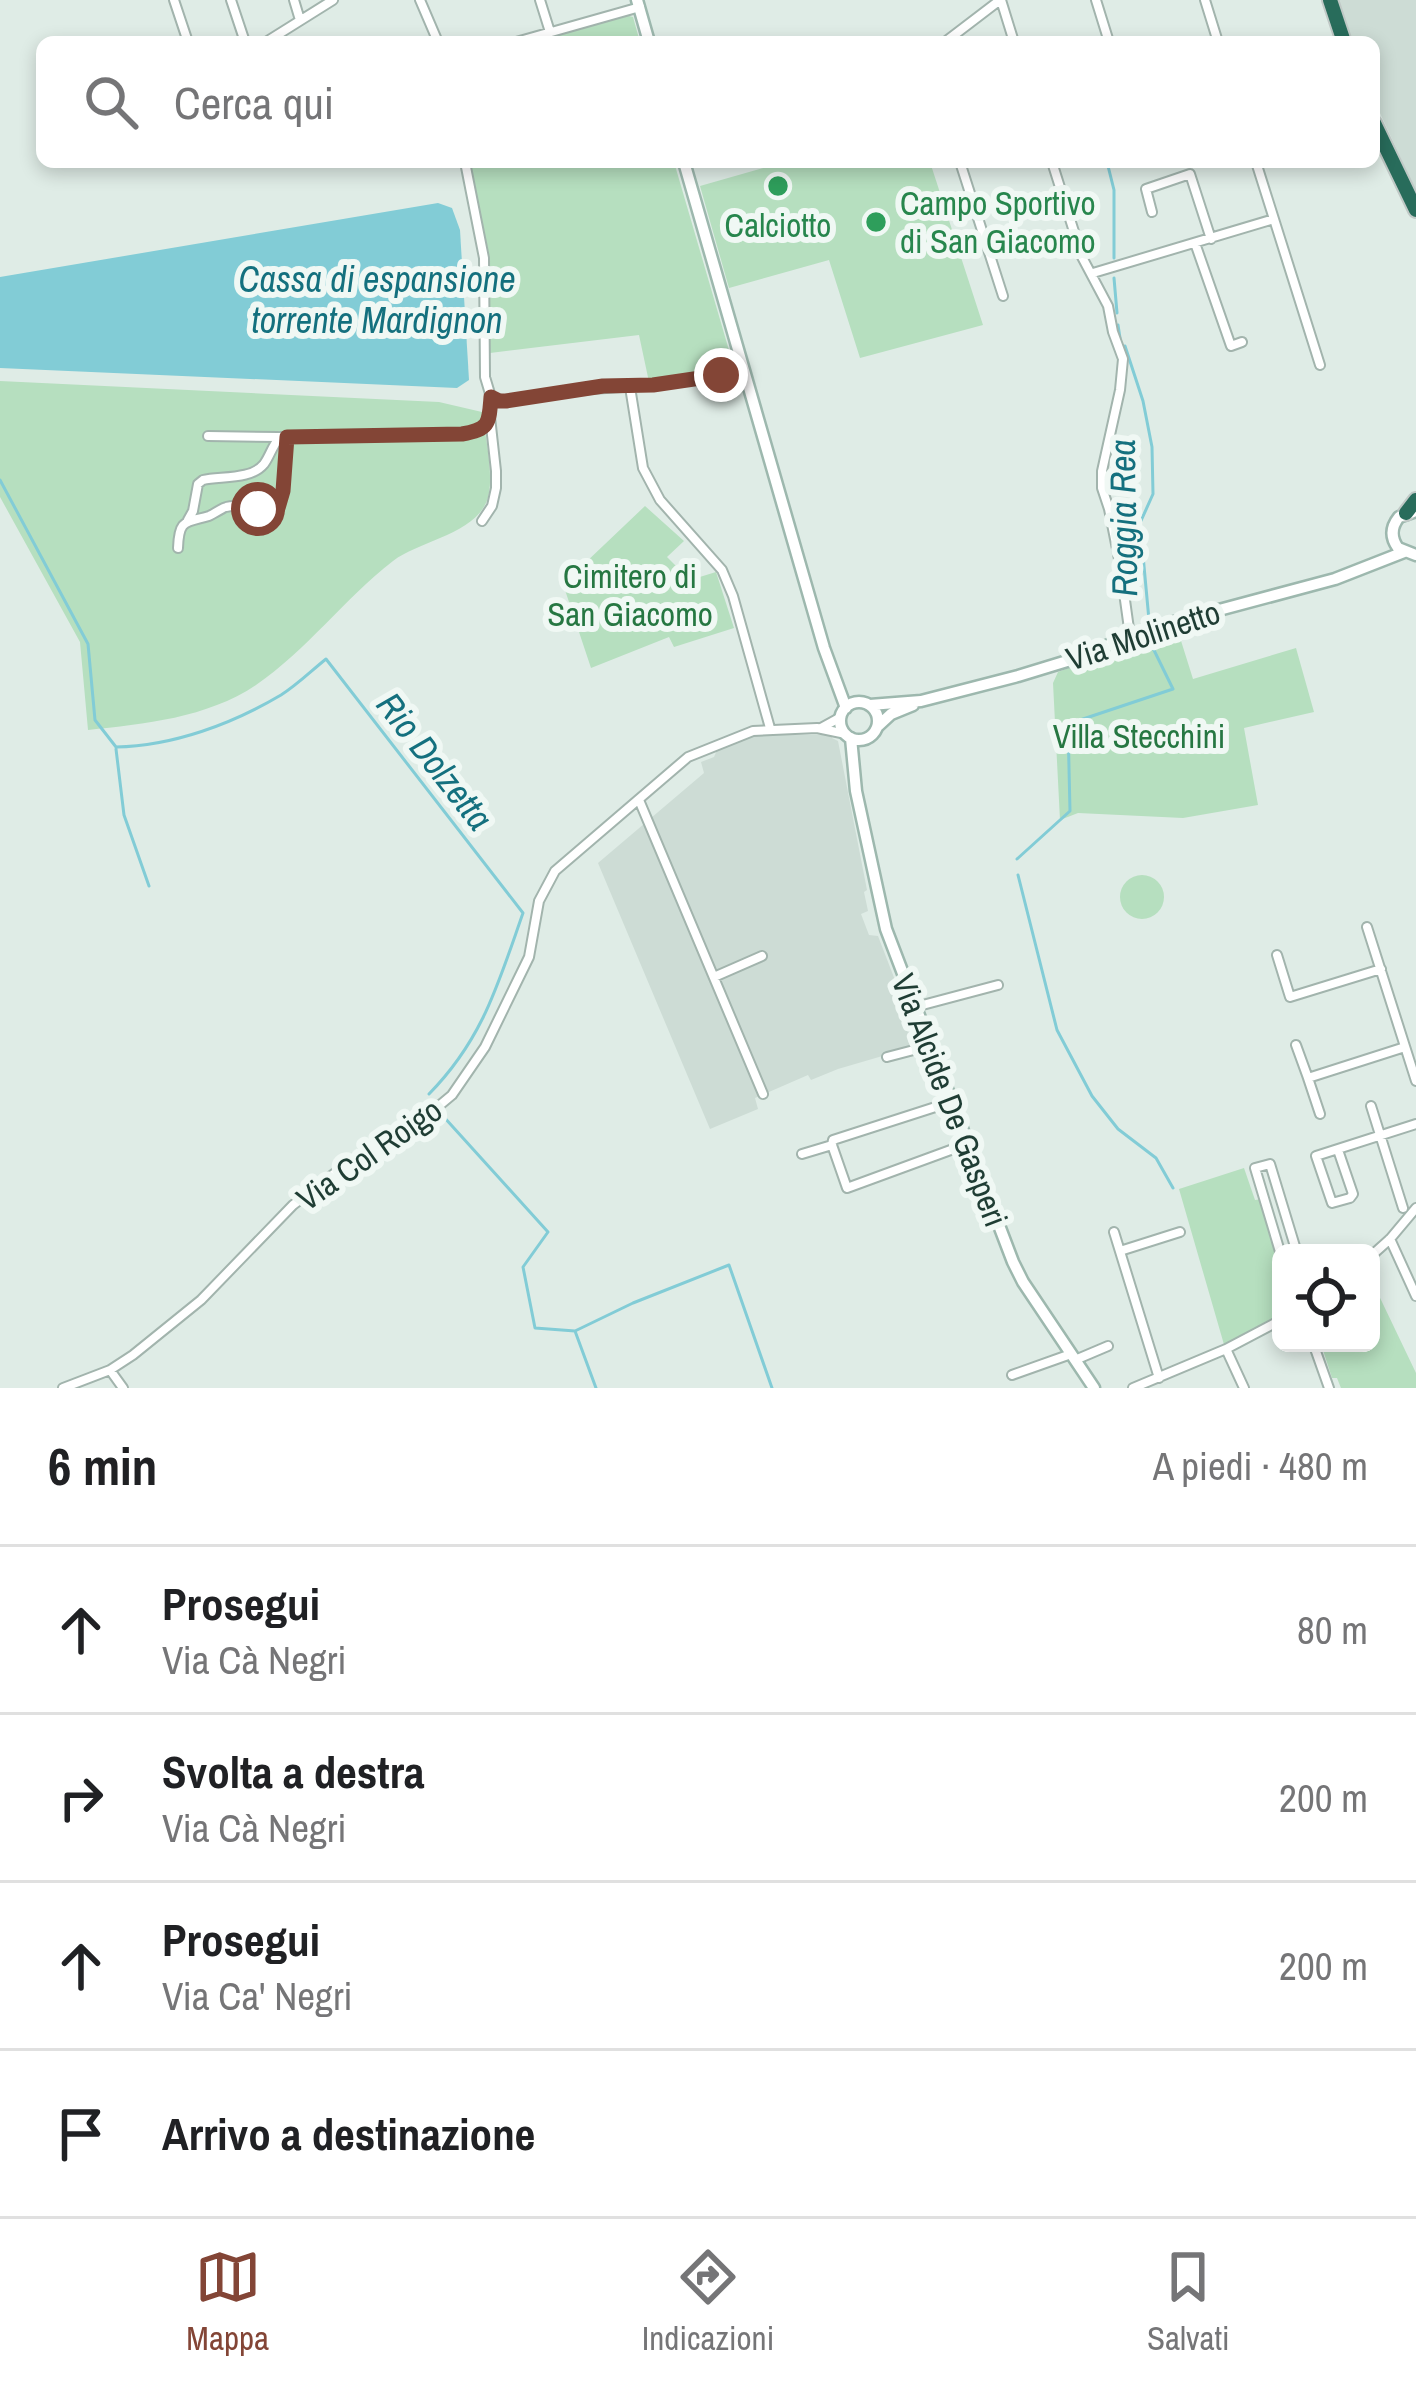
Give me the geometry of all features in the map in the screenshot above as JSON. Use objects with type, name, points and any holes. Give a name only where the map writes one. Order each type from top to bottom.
[{"type":"highway","points":[[1325,0],[1337,36]]},
{"type":"highway","points":[[1380,135],[1416,210]]},
{"type":"highway","points":[[1380,154],[1416,228]]},
{"type":"highway","points":[[1411,512],[1416,500]]},
{"type":"main road","points":[[639,4],[648,36]]},
{"type":"main road","points":[[686,168],[848,736],[868,738],[878,726],[877,714],[849,691],[826,655]]},
{"type":"main road","points":[[1365,568],[1393,537],[1395,523],[1411,512]]},
{"type":"main road","name":"Via Molinetto","points":[[878,726],[921,700],[1077,658],[1148,628],[1335,579],[1410,554],[1393,537]]},
{"type":"main road","name":"Via Molinetto","points":[[866,704],[921,700]]},
{"type":"main road","points":[[843,713],[866,704]]},
{"type":"main road","name":"Via Alcide De Gasperi","points":[[848,736],[883,917],[928,1046],[1012,1262],[1094,1388]]},
{"type":"main road","name":"Via Alcide De Gasperi","points":[[856,791],[868,738]]},
{"type":"street","points":[[174,0],[186,36]]},
{"type":"street","points":[[231,0],[243,36]]},
{"type":"street","points":[[294,0],[301,20]]},
{"type":"street","points":[[276,36],[333,0]]},
{"type":"street","points":[[420,0],[435,36]]},
{"type":"street","points":[[541,0],[550,32]]},
{"type":"street","points":[[954,36],[1000,0],[1012,36]]},
{"type":"street","points":[[1096,0],[1107,36]]},
{"type":"street","points":[[1205,0],[1216,36]]},
{"type":"street","points":[[536,36],[639,4]]},
{"type":"street","points":[[466,168],[482,237],[485,377],[491,397],[496,488],[482,521]]},
{"type":"street","points":[[962,168],[1003,296]]},
{"type":"street","points":[[1054,168],[1082,257],[1108,306],[1123,359],[1102,488],[1130,636]]},
{"type":"street","points":[[1258,168],[1320,365]]},
{"type":"street","points":[[1152,212],[1146,189],[1190,174],[1210,238]]},
{"type":"street","points":[[1093,273],[1274,219]]},
{"type":"street","points":[[1195,244],[1231,346],[1242,342]]},
{"type":"street","points":[[491,397],[506,401],[744,371]]},
{"type":"street","points":[[630,387],[643,468],[661,500],[722,570],[770,728]]},
{"type":"street","points":[[208,436],[462,434],[479,431],[490,417]]},
{"type":"street","points":[[188,522],[226,507],[278,508],[284,437]]},
{"type":"street","points":[[178,548],[178,533],[193,511],[198,484],[260,468],[284,437]]},
{"type":"street","name":"Via Col Roigo","points":[[820,728],[843,713]]},
{"type":"street","name":"Via Col Roigo","points":[[62,1388],[110,1370],[134,1355],[201,1300],[293,1205],[364,1151],[452,1095],[485,1047],[529,957],[539,901],[554,871],[688,757],[770,728],[820,728],[848,736]]},
{"type":"street","points":[[639,800],[763,1094]]},
{"type":"street","points":[[1367,927],[1416,1081]]},
{"type":"street","points":[[1277,955],[1290,997],[1381,969]]},
{"type":"street","points":[[714,977],[761,956]]},
{"type":"street","points":[[914,1007],[998,985]]},
{"type":"street","points":[[1296,1045],[1320,1114]]},
{"type":"street","points":[[887,1058],[928,1046]]},
{"type":"street","points":[[1308,1078],[1405,1047]]},
{"type":"street","points":[[802,1154],[832,1145],[836,1138],[951,1102]]},
{"type":"street","points":[[1371,1106],[1402,1208]]},
{"type":"street","points":[[1338,1150],[1353,1194],[1332,1203],[1316,1156],[1416,1124]]},
{"type":"street","points":[[832,1145],[847,1189],[967,1144]]},
{"type":"street","points":[[1278,1244],[1255,1168],[1270,1164],[1294,1244]]},
{"type":"street","points":[[1380,1248],[1416,1208]]},
{"type":"street","points":[[1114,1232],[1156,1382]]},
{"type":"street","points":[[1120,1251],[1180,1232]]},
{"type":"street","points":[[1390,1239],[1416,1296]]},
{"type":"street","points":[[1133,1388],[1156,1382],[1272,1324]]},
{"type":"street","points":[[1012,1375],[1108,1346]]},
{"type":"street","points":[[1226,1349],[1244,1388]]},
{"type":"street","points":[[1316,1352],[1329,1388]]},
{"type":"street","points":[[110,1370],[123,1388]]},
{"type":"shaded area","points":[[1337,0],[1416,0],[1416,191],[1380,113],[1380,36],[1349,36]]},
{"type":"shaded area","points":[[759,735],[832,735],[838,741],[867,890],[868,911],[861,914],[869,935],[878,936],[920,1045],[811,1080],[808,1075],[755,1098],[758,1109],[710,1129],[598,863],[704,773],[701,762],[714,757],[718,748]]},
{"type":"green space","points":[[626,15],[633,17],[638,36],[554,36]]},
{"type":"green space","points":[[470,168],[676,168],[733,364],[649,382],[639,335],[490,353],[490,259]]},
{"type":"green space","points":[[763,168],[932,168],[983,325],[860,358],[829,260],[729,288],[700,186]]},
{"type":"green space","points":[[0,381],[439,402],[482,412],[489,494],[469,523],[393,561],[256,685],[196,712],[88,730],[80,642],[0,497]]},
{"type":"green space","name":"Cimitero di San Giacomo","points":[[645,506],[684,541],[667,557],[690,580],[716,572],[734,628],[674,647],[669,637],[591,668],[563,584]]},
{"type":"green space","name":"Villa Stecchini","points":[[1177,628],[1193,679],[1296,648],[1314,712],[1244,728],[1258,805],[1183,818],[1078,813],[1060,820],[1053,683],[1058,672]]},
{"type":"green space","points":[[1142,875],[1157,882],[1164,897],[1157,912],[1142,919],[1127,912],[1120,897],[1127,882]]},
{"type":"green space","points":[[1244,1168],[1255,1200],[1262,1199],[1276,1244],[1272,1244],[1272,1323],[1225,1348],[1179,1189]]},
{"type":"green space","points":[[1380,1298],[1416,1373],[1416,1388],[1341,1388],[1337,1378],[1332,1378],[1324,1352],[1380,1352]]},
{"type":"water","name":"Cassa di espansione torrente Mardignon","points":[[438,203],[452,208],[460,230],[469,380],[457,388],[0,368],[0,277]]},
{"type":"waterway","name":"Roggia Rea","points":[[1108,168],[1114,190],[1114,258]]},
{"type":"waterway","name":"Roggia Rea","points":[[1114,278],[1117,313]]},
{"type":"waterway","name":"Roggia Rea","points":[[1118,325],[1120,338]]},
{"type":"waterway","name":"Roggia Rea","points":[[1125,346],[1152,447],[1153,494],[1140,523],[1149,620]]},
{"type":"waterway","name":"Rio Dolzetta","points":[[0,480],[88,644],[95,720],[116,747],[159,743],[222,724],[281,695],[326,659],[523,913],[476,1031],[429,1094]]},
{"type":"waterway","name":"Roggia Rea","points":[[1017,859],[1070,811],[1068,724],[1173,689],[1149,640]]},
{"type":"waterway","name":"Rio Dolzetta","points":[[116,749],[124,815],[149,886]]},
{"type":"waterway","name":"Roggia Rea","points":[[1018,875],[1057,1030],[1092,1096],[1118,1129],[1156,1158],[1173,1188]]},
{"type":"waterway","name":"Rio Dolzetta","points":[[443,1116],[548,1232],[523,1267],[535,1328],[575,1331],[596,1388]]},
{"type":"waterway","name":"Rio Dolzetta","points":[[575,1331],[729,1265],[772,1388]]},
{"type":"place","name":"Calciotto","points":[[778,186]]},
{"type":"place","name":"Campo Sportivo di San Giacomo","points":[[876,222]]},
{"type":"route","points":[[258,509],[278,508],[287,437],[462,434],[486,425],[491,397],[506,401],[721,375]]}]
